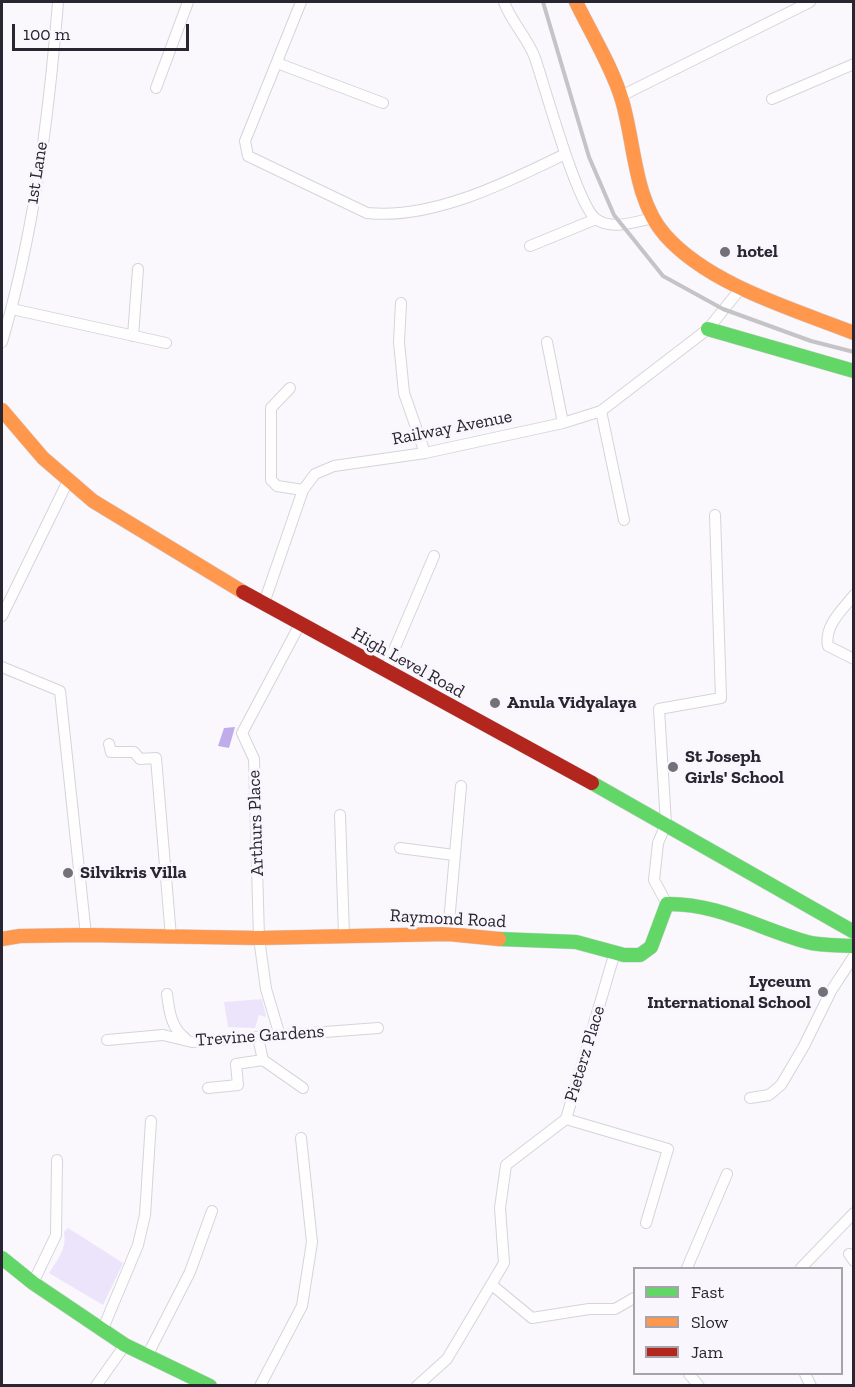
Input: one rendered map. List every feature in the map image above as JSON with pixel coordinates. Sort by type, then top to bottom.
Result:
[{"type":"main road","points":[[576,2],[621,96],[637,174],[654,218],[665,235],[696,261],[741,288],[854,333]]},
{"type":"main road","points":[[708,329],[854,371]]},
{"type":"main road","name":"High Level Road","points":[[2,410],[42,458],[93,501],[300,624],[666,824],[854,932]]},
{"type":"main road","points":[[667,904],[697,906],[810,943],[854,946]]},
{"type":"main road","name":"Raymond Road","points":[[2,939],[20,936],[86,935],[259,938],[344,934],[448,934],[488,939],[576,942],[615,952],[640,955],[651,947],[667,904]]},
{"type":"main road","points":[[2,1258],[33,1283],[102,1331],[125,1345],[210,1386]]},
{"type":"street","name":"1st Lane","points":[[2,342],[12,309],[27,240],[49,96],[58,2]]},
{"type":"street","points":[[156,88],[188,2]]},
{"type":"street","points":[[300,2],[278,63],[245,141],[248,156],[367,213],[387,215],[411,212],[490,190],[565,154]]},
{"type":"street","points":[[504,2],[533,54],[565,154],[587,207],[596,219],[606,224],[622,225],[654,218]]},
{"type":"street","points":[[621,96],[810,2]]},
{"type":"street","points":[[278,63],[383,103]]},
{"type":"street","points":[[772,99],[854,64]]},
{"type":"street","points":[[530,246],[596,219]]},
{"type":"street","points":[[133,336],[138,269]]},
{"type":"street","name":"Railway Avenue","points":[[264,603],[303,490],[315,474],[334,466],[425,453],[563,423],[601,411],[708,329],[741,288]]},
{"type":"street","points":[[401,303],[399,342],[404,393],[425,453]]},
{"type":"street","points":[[12,309],[166,343]]},
{"type":"street","points":[[547,342],[563,423]]},
{"type":"street","points":[[290,388],[272,408],[271,480],[276,486],[303,490]]},
{"type":"street","points":[[601,411],[624,520]]},
{"type":"street","points":[[2,616],[68,481]]},
{"type":"street","points":[[667,904],[654,880],[658,843],[666,824],[658,709],[721,698],[715,515]]},
{"type":"street","points":[[385,671],[434,556]]},
{"type":"street","points":[[854,595],[831,624],[826,637],[828,646],[854,659]]},
{"type":"street","name":"Arthurs Place","points":[[280,1036],[266,989],[259,938],[254,759],[242,734],[300,624]]},
{"type":"street","points":[[2,667],[60,691],[86,935]]},
{"type":"street","points":[[110,744],[111,753],[134,753],[140,759],[156,758],[171,937]]},
{"type":"street","points":[[448,934],[461,786]]},
{"type":"street","points":[[340,815],[344,934]]},
{"type":"street","points":[[400,849],[454,855]]},
{"type":"street","name":"Pieterz Place","points":[[417,1386],[447,1359],[504,1263],[500,1208],[506,1165],[566,1119],[615,952]]},
{"type":"street","points":[[750,1098],[769,1095],[781,1085],[831,991],[854,956]]},
{"type":"street","points":[[167,994],[169,1012],[177,1032],[190,1042]]},
{"type":"street","name":"Trevine Gardens","points":[[107,1040],[163,1035],[190,1042],[378,1028]]},
{"type":"street","points":[[258,1038],[263,1060],[303,1088]]},
{"type":"street","points":[[208,1088],[238,1085],[236,1064],[263,1060]]},
{"type":"street","points":[[566,1119],[668,1149],[646,1222]]},
{"type":"street","points":[[102,1331],[138,1245],[145,1215],[151,1121]]},
{"type":"street","points":[[260,1386],[302,1306],[312,1242],[301,1138]]},
{"type":"street","points":[[33,1283],[56,1235],[57,1160]]},
{"type":"street","points":[[688,1267],[726,1174]]},
{"type":"street","points":[[147,1356],[190,1272],[212,1211]]},
{"type":"street","points":[[803,1267],[854,1213]]},
{"type":"street","points":[[492,1285],[532,1318],[589,1309],[615,1309],[633,1300]]},
{"type":"street","points":[[96,1386],[125,1345]]},
{"type":"shaded area","points":[[235,727],[229,748],[218,746],[224,728]]},
{"type":"shaded area","points":[[262,999],[266,1017],[259,1015],[255,1028],[228,1027],[224,1002]]},
{"type":"shaded area","points":[[68,1228],[123,1263],[103,1305],[49,1273],[61,1254],[65,1238],[64,1232]]},
{"type":"railway","points":[[543,2],[589,157],[614,215],[663,276],[723,309],[811,341],[854,352]]},
{"type":"traffic: fast","points":[[708,329],[854,371]]},
{"type":"traffic: fast","points":[[592,783],[854,932]]},
{"type":"traffic: fast","points":[[499,939],[576,942],[624,955],[640,955],[651,947],[667,904],[721,912],[813,943],[854,946]]},
{"type":"traffic: fast","points":[[2,1258],[33,1283],[125,1345],[210,1386]]},
{"type":"traffic: slow","points":[[576,2],[617,85],[626,114],[641,187],[654,220],[665,235],[683,253],[728,282],[779,305],[854,333]]},
{"type":"traffic: slow","points":[[2,410],[43,458],[93,501],[243,592]]},
{"type":"traffic: slow","points":[[2,939],[20,936],[86,935],[259,938],[448,934],[499,939]]},
{"type":"traffic: jam","points":[[243,592],[592,783]]},
{"type":"place","name":"hotel","points":[[725,252]]},
{"type":"place","name":"Anula Vidyalaya","points":[[495,703]]},
{"type":"place","name":"St Joseph Girls' School","points":[[673,767]]},
{"type":"place","name":"Silvikris Villa","points":[[68,873]]},
{"type":"place","name":"Lyceum International School","points":[[823,992]]}]
